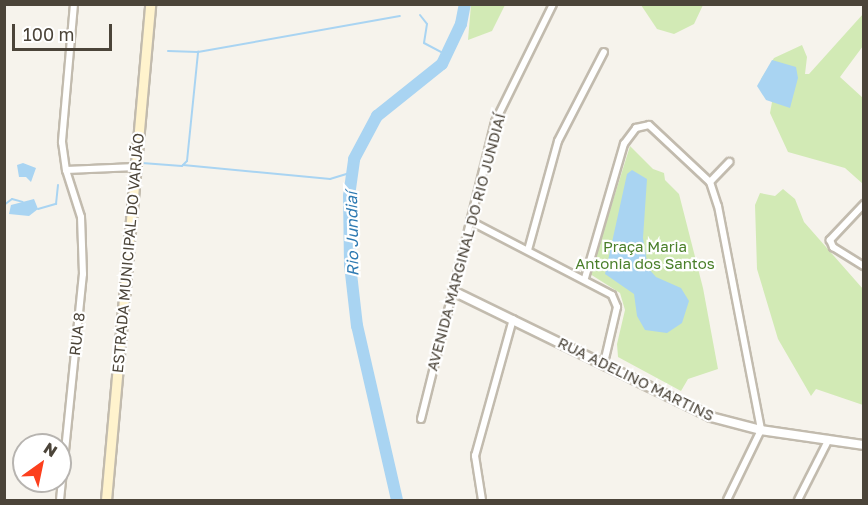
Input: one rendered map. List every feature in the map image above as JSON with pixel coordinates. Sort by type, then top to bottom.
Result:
[{"type":"main road","name":"ESTRADA MUNICIPAL DO VARJÃO","points":[[106,501],[150,4]]},
{"type":"street","name":"RUA 8","points":[[60,501],[83,274],[81,218],[66,170],[62,142],[74,4]]},
{"type":"street","name":"AVENIDA MARGINAL DO RIO JUNDIAÍ","points":[[421,419],[495,122],[554,4]]},
{"type":"street","points":[[528,250],[558,141],[604,52]]},
{"type":"street","points":[[585,278],[619,157],[631,133],[644,124],[660,132],[710,182],[761,430],[727,501]]},
{"type":"street","points":[[710,182],[729,162]]},
{"type":"street","points":[[66,170],[136,167]]},
{"type":"street","points":[[864,204],[830,240],[833,247],[864,266]]},
{"type":"street","points":[[470,221],[585,278],[615,299],[617,308],[604,363]]},
{"type":"street","name":"RUA ADELINO MARTINS","points":[[453,291],[711,417],[761,430],[864,445]]},
{"type":"street","points":[[482,501],[475,456],[513,319]]},
{"type":"street","points":[[798,501],[829,440]]},
{"type":"green space","points":[[471,5],[505,5],[492,31],[468,40]]},
{"type":"green space","points":[[641,5],[703,5],[694,24],[674,34],[657,29]]},
{"type":"green space","points":[[863,14],[863,46],[840,77],[863,98],[863,184],[845,168],[788,152],[770,113],[772,102],[761,89],[761,79],[774,58],[802,45],[807,57],[805,74],[809,74]]},
{"type":"green space","name":"Praça Maria Antonia dos Santos","points":[[630,146],[653,169],[664,173],[665,180],[679,194],[703,288],[718,369],[688,379],[681,391],[618,357],[617,344],[625,310],[620,293],[590,274]]},
{"type":"green space","points":[[783,189],[795,199],[804,222],[863,289],[863,405],[816,389],[811,396],[778,339],[757,269],[755,205],[760,193],[775,196]]},
{"type":"water","points":[[772,60],[796,67],[798,78],[790,108],[766,100],[757,86]]},
{"type":"water","points":[[23,163],[36,168],[31,182],[26,177],[19,177],[17,165]]},
{"type":"water","points":[[632,170],[647,179],[643,238],[648,268],[656,277],[681,288],[689,301],[682,323],[667,333],[645,330],[637,316],[634,294],[605,274],[627,174]]},
{"type":"water","points":[[34,199],[38,209],[29,216],[9,214],[11,205]]},
{"type":"waterway","name":"Rio Jundiaí","points":[[397,500],[357,326],[350,265],[349,196],[354,159],[377,116],[442,64],[461,24],[465,4]]},
{"type":"waterway","points":[[420,15],[427,24],[424,43],[447,55]]},
{"type":"waterway","points":[[168,51],[198,52],[400,16]]},
{"type":"waterway","points":[[142,163],[182,166],[187,161],[198,52]]},
{"type":"waterway","points":[[183,165],[330,179],[353,172]]},
{"type":"waterway","points":[[38,209],[56,204],[58,185]]},
{"type":"waterway","points":[[4,205],[12,199],[23,202]]}]
